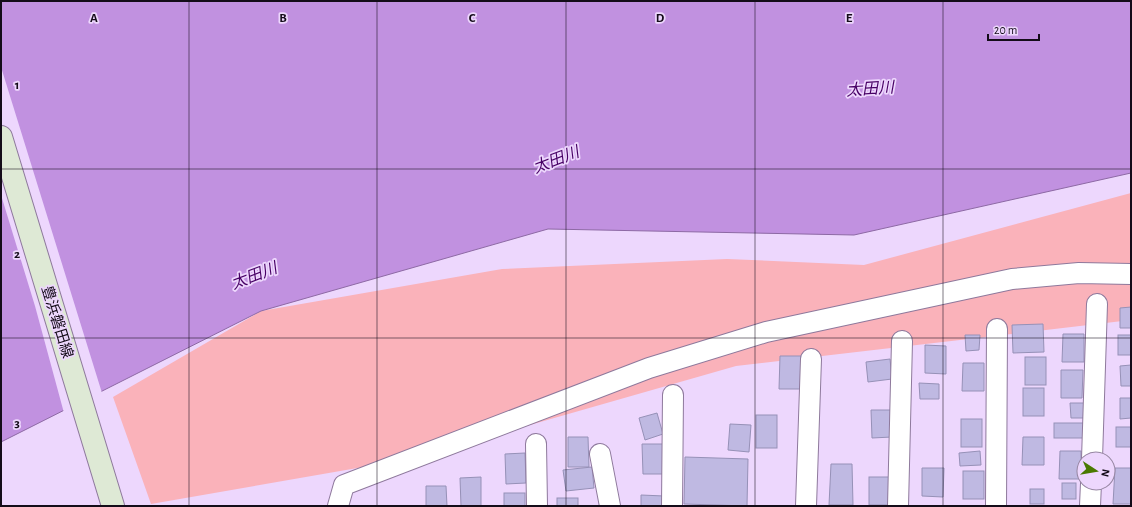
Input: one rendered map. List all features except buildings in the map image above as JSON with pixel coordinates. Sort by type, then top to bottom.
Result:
[{"type":"main road","name":"豊浜磐田線","points":[[1,137],[111,502]]},
{"type":"street","points":[[338,506],[344,485],[649,368],[766,332],[928,299],[1012,279],[1079,273],[1131,274]]},
{"type":"street","points":[[1092,451],[1097,304]]},
{"type":"street","points":[[996,506],[997,329]]},
{"type":"street","points":[[898,506],[902,341]]},
{"type":"street","points":[[806,506],[811,359]]},
{"type":"street","points":[[672,506],[673,395]]},
{"type":"street","points":[[536,444],[537,506]]},
{"type":"street","points":[[600,454],[610,506]]},
{"type":"street","points":[[1090,506],[1091,491]]},
{"type":"shaded area","points":[[1131,193],[1131,320],[736,366],[415,458],[151,504],[113,397],[261,311],[502,269],[727,259],[864,265]]},
{"type":"water","name":"太田川","points":[[1,1],[1131,1],[1131,173],[854,235],[548,229],[261,311],[1,442]]},
{"type":"pier","points":[[1,67],[102,393],[64,413],[35,306],[1,195]]}]
